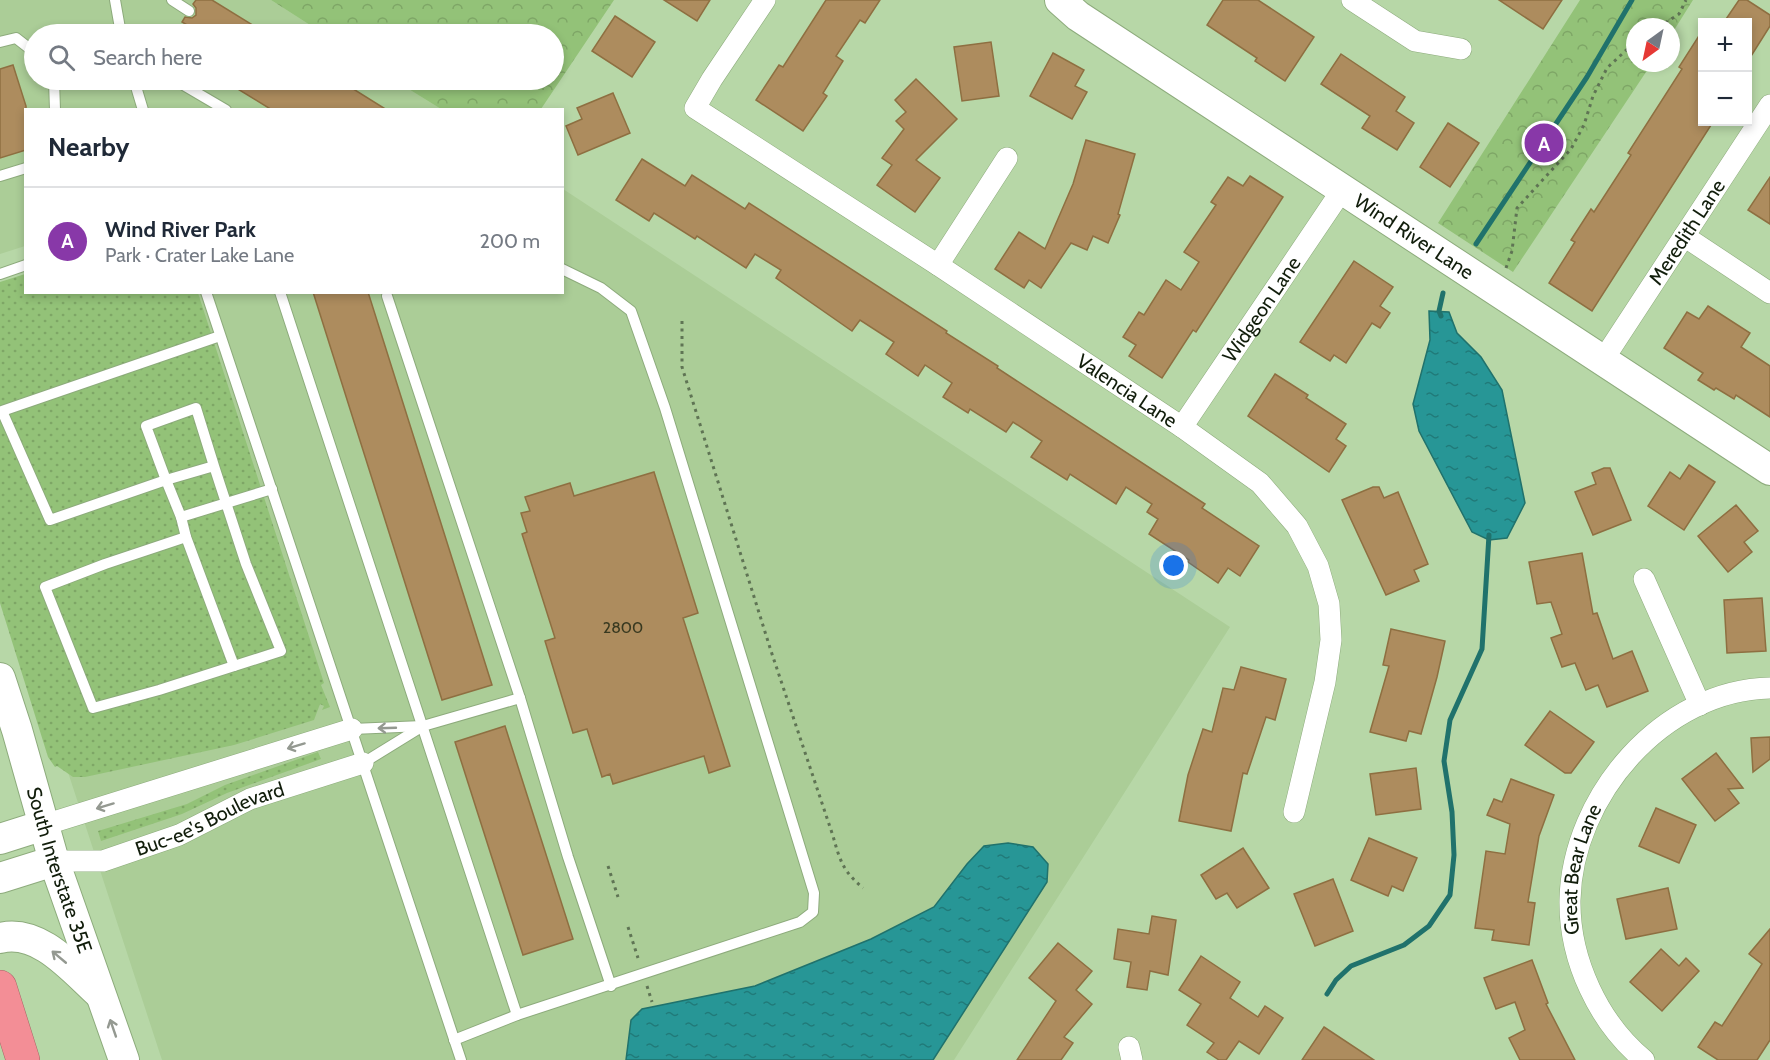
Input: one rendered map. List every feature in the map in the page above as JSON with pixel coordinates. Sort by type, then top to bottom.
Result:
[{"type":"highway","points":[[0,987],[20,1050]]},
{"type":"street","name":"Valencia Lane","points":[[765,0],[712,78],[695,108],[1182,428],[1260,483],[1297,526],[1317,566],[1329,604],[1331,640],[1325,682],[1294,812]]},
{"type":"street","name":"Wind River Lane","points":[[1060,0],[1078,16],[1770,470]]},
{"type":"street","points":[[1352,0],[1415,41],[1461,49]]},
{"type":"street","name":"Meredith Lane","points":[[1603,360],[1770,105]]},
{"type":"street","points":[[938,266],[1008,158]]},
{"type":"street","name":"Widgeon Lane","points":[[1182,428],[1342,190]]},
{"type":"street","points":[[1684,236],[1770,293]]},
{"type":"street","points":[[1644,579],[1700,705]]},
{"type":"street","name":"South Interstate 35E","points":[[0,678],[54,861],[124,1060]]},
{"type":"street","name":"Great Bear Lane","points":[[1644,1060],[1627,1046],[1598,1008],[1583,972],[1572,930],[1570,900],[1574,866],[1584,830],[1597,800],[1617,770],[1645,741],[1672,719],[1700,705],[1739,692],[1770,688]]},
{"type":"street","name":"Buc-ee's Boulevard","points":[[44,825],[352,729]]},
{"type":"street","points":[[0,763],[17,730]]},
{"type":"street","name":"Buc-ee's Boulevard","points":[[54,861],[103,861],[179,835],[250,799],[363,763]]},
{"type":"street","points":[[0,839],[44,825]]},
{"type":"street","points":[[0,878],[54,861]]},
{"type":"street","points":[[0,938],[11,935],[31,940],[55,953],[102,996]]},
{"type":"lane","points":[[116,0],[120,24]]},
{"type":"lane","points":[[172,0],[189,11]]},
{"type":"lane","points":[[0,42],[16,38],[24,44]]},
{"type":"lane","points":[[54,90],[55,108]]},
{"type":"lane","points":[[137,90],[143,108]]},
{"type":"lane","points":[[192,90],[223,108]]},
{"type":"lane","points":[[0,176],[24,169]]},
{"type":"lane","points":[[0,274],[24,266]]},
{"type":"lane","points":[[454,1040],[518,1016],[800,922],[813,912],[814,893],[665,408],[631,311],[601,288],[564,270]]},
{"type":"lane","points":[[207,294],[461,1060]]},
{"type":"lane","points":[[281,294],[518,1016]]},
{"type":"lane","points":[[390,294],[611,986]]},
{"type":"lane","points":[[214,466],[166,480],[51,520],[2,411],[220,336]]},
{"type":"lane","points":[[186,537],[105,564],[45,588],[93,708],[234,666],[281,651],[246,564],[196,408],[146,426],[182,517],[186,537],[234,666]]},
{"type":"lane","points":[[182,517],[272,489]]},
{"type":"lane","points":[[352,729],[423,726],[520,698]]},
{"type":"lane","points":[[363,763],[423,726]]},
{"type":"path","points":[[1673,18],[1679,14],[1686,0]]},
{"type":"path","points":[[1505,269],[1512,251],[1516,208],[1571,149],[1584,125],[1593,96],[1607,68],[1626,50]]},
{"type":"path","points":[[682,321],[682,367],[771,651],[840,863],[850,877],[863,888]]},
{"type":"path","points":[[608,866],[618,897]]},
{"type":"path","points":[[628,927],[638,958]]},
{"type":"path","points":[[646,985],[652,1002]]},
{"type":"shaded area","points":[[0,0],[271,0],[308,24],[24,24],[24,90],[410,90],[439,108],[24,108],[24,246],[0,254]]},
{"type":"shaded area","points":[[564,190],[1230,627],[954,1060],[162,1060],[0,564],[0,289],[24,292],[24,294],[564,294]]},
{"type":"green space","points":[[271,0],[614,0],[564,75],[564,24],[308,24]]},
{"type":"green space","points":[[1580,0],[1693,0],[1680,21],[1680,18],[1626,18],[1626,72],[1646,72],[1513,272],[1438,223]]},
{"type":"green space","points":[[410,90],[554,90],[542,108],[439,108]]},
{"type":"green space","points":[[24,274],[24,294],[198,294],[324,683],[321,685],[330,707],[322,710],[324,706],[320,704],[314,720],[234,745],[85,777],[73,777],[57,766],[55,767],[48,757],[0,603],[0,282]]},
{"type":"green space","points":[[318,752],[321,759],[227,793],[182,814],[101,841],[98,831],[187,804],[225,785]]},
{"type":"water","points":[[1429,311],[1449,312],[1457,333],[1481,357],[1502,390],[1525,503],[1507,538],[1489,540],[1472,532],[1419,431],[1413,404],[1430,340]]},
{"type":"water","points":[[1008,843],[1033,847],[1048,864],[1047,882],[933,1060],[626,1060],[631,1020],[642,1009],[755,986],[871,939],[934,907],[984,846]]},
{"type":"building","points":[[196,0],[212,0],[251,24],[185,24],[182,22],[185,17],[192,18],[196,15],[196,8],[193,4]]},
{"type":"building","points":[[664,0],[710,0],[697,21]]},
{"type":"building","points":[[826,0],[880,0],[865,23],[860,20],[836,56],[843,61],[823,93],[827,96],[803,131],[756,100],[779,65],[783,67]]},
{"type":"building","points":[[1223,0],[1258,0],[1314,37],[1285,81],[1255,61],[1257,58],[1207,25]]},
{"type":"building","points":[[1499,0],[1562,0],[1543,29]]},
{"type":"building","points":[[1739,0],[1747,0],[1770,15],[1770,26],[1752,55],[1752,18],[1727,18]]},
{"type":"building","points":[[615,16],[655,42],[632,77],[592,51]]},
{"type":"building","points":[[1698,37],[1698,126],[1710,126],[1592,311],[1549,283],[1575,242],[1571,240],[1591,209],[1594,212],[1631,155],[1628,153],[1682,69],[1680,65]]},
{"type":"building","points":[[991,42],[999,96],[962,101],[954,47]]},
{"type":"building","points":[[1053,53],[1084,70],[1075,86],[1087,92],[1072,119],[1030,96]]},
{"type":"building","points":[[1341,54],[1405,97],[1396,111],[1414,123],[1397,150],[1362,128],[1370,116],[1321,84]]},
{"type":"building","points":[[13,65],[26,108],[24,108],[24,151],[0,158],[0,69]]},
{"type":"building","points":[[916,79],[957,119],[916,160],[940,178],[915,212],[877,185],[892,165],[882,158],[904,129],[896,121],[906,112],[895,100]]},
{"type":"building","points":[[239,90],[355,90],[384,108],[269,108]]},
{"type":"building","points":[[613,93],[630,133],[578,155],[566,126],[582,119],[577,108]]},
{"type":"building","points":[[1448,123],[1479,143],[1450,187],[1420,167]]},
{"type":"building","points":[[1086,140],[1135,154],[1118,214],[1120,215],[1108,243],[1093,236],[1087,250],[1071,243],[1041,288],[1029,280],[1024,288],[995,269],[1019,232],[1045,249],[1073,184]]},
{"type":"building","points":[[642,159],[685,186],[692,175],[745,209],[749,203],[947,331],[946,333],[998,366],[997,368],[1205,504],[1202,508],[1259,546],[1240,576],[1228,568],[1218,583],[1188,562],[1189,560],[1149,534],[1158,519],[1147,512],[1152,504],[1126,487],[1116,504],[1070,474],[1067,480],[1031,457],[1042,441],[1013,422],[1006,432],[970,409],[968,413],[943,397],[952,383],[925,365],[918,376],[886,354],[894,342],[860,320],[852,331],[776,278],[781,270],[755,254],[746,268],[697,236],[695,239],[654,213],[649,221],[616,200]]},
{"type":"building","points":[[1250,176],[1283,197],[1196,332],[1193,330],[1162,378],[1129,356],[1136,345],[1123,337],[1139,312],[1144,315],[1166,280],[1181,290],[1199,262],[1184,252],[1216,205],[1211,202],[1228,177],[1243,186]]},
{"type":"building","points":[[1770,177],[1770,224],[1748,210]]},
{"type":"building","points":[[1354,261],[1393,287],[1380,306],[1390,313],[1380,328],[1372,323],[1346,363],[1334,355],[1330,361],[1300,342]]},
{"type":"building","points":[[314,294],[369,294],[492,685],[442,700]]},
{"type":"building","points":[[1708,306],[1750,333],[1741,347],[1770,366],[1770,417],[1736,395],[1734,399],[1698,380],[1703,373],[1664,348],[1687,312],[1699,319]]},
{"type":"building","points":[[1275,374],[1308,395],[1306,398],[1346,424],[1336,439],[1346,446],[1329,472],[1248,416]]},
{"type":"building","points":[[1689,465],[1715,482],[1684,530],[1648,506],[1670,472],[1680,479]]},
{"type":"building","points":[[1610,468],[1631,520],[1593,535],[1575,492],[1596,484],[1592,473]]},
{"type":"building","points":[[654,472],[698,613],[683,618],[730,766],[709,773],[704,756],[613,784],[610,774],[602,777],[587,729],[573,733],[545,641],[555,638],[522,534],[527,532],[521,513],[530,511],[525,497],[570,483],[574,496]]},
{"type":"building","points":[[1373,487],[1379,487],[1384,498],[1398,492],[1428,564],[1414,570],[1419,581],[1386,595],[1342,500]]},
{"type":"building","points":[[1736,505],[1758,531],[1744,542],[1752,552],[1728,572],[1698,536]]},
{"type":"building","points":[[1582,553],[1593,614],[1597,613],[1613,659],[1632,651],[1648,691],[1607,707],[1598,685],[1586,690],[1575,663],[1562,667],[1551,638],[1562,634],[1551,602],[1537,604],[1529,562]]},
{"type":"building","points":[[1762,598],[1766,651],[1727,653],[1724,600]]},
{"type":"building","points":[[1391,629],[1445,641],[1421,734],[1409,731],[1406,741],[1370,732],[1389,666],[1383,665]]},
{"type":"building","points":[[1241,667],[1286,679],[1275,720],[1266,717],[1247,774],[1243,773],[1231,831],[1179,821],[1188,775],[1203,729],[1212,732],[1223,688],[1234,690]]},
{"type":"building","points":[[1550,711],[1594,742],[1571,773],[1565,773],[1525,745]]},
{"type":"building","points":[[505,726],[573,939],[523,955],[455,742]]},
{"type":"building","points":[[1770,737],[1770,759],[1753,772],[1751,738]]},
{"type":"building","points":[[1716,753],[1743,788],[1728,789],[1739,803],[1715,821],[1682,779]]},
{"type":"building","points":[[1416,768],[1421,809],[1376,815],[1370,774]]},
{"type":"building","points":[[1511,779],[1554,795],[1539,836],[1528,902],[1535,903],[1529,945],[1492,940],[1494,930],[1475,928],[1486,851],[1505,854],[1510,824],[1487,815],[1494,799],[1502,802]]},
{"type":"building","points":[[1656,808],[1696,825],[1679,863],[1639,846]]},
{"type":"building","points":[[1369,838],[1417,858],[1403,891],[1392,886],[1388,896],[1351,880]]},
{"type":"building","points":[[1243,848],[1269,888],[1237,908],[1227,893],[1216,899],[1201,875]]},
{"type":"building","points":[[1333,879],[1353,931],[1315,946],[1294,894]]},
{"type":"building","points":[[1668,888],[1677,929],[1626,939],[1617,899]]},
{"type":"building","points":[[1152,916],[1176,920],[1168,975],[1150,971],[1147,990],[1127,987],[1131,962],[1114,959],[1118,929],[1149,934]]},
{"type":"building","points":[[1770,929],[1770,1040],[1757,1060],[1718,1060],[1698,1047],[1715,1022],[1722,1026],[1762,964],[1749,954]]},
{"type":"building","points":[[1058,943],[1092,971],[1076,990],[1092,1004],[1064,1037],[1073,1043],[1061,1060],[1017,1060],[1056,1001],[1029,978]]},
{"type":"building","points":[[1661,949],[1679,966],[1686,958],[1699,971],[1662,1011],[1630,982]]},
{"type":"building","points":[[1201,956],[1240,982],[1230,998],[1258,1017],[1265,1006],[1283,1018],[1259,1054],[1239,1041],[1226,1060],[1219,1060],[1207,1052],[1214,1043],[1187,1025],[1201,1004],[1179,990]]},
{"type":"building","points":[[1532,960],[1548,1003],[1546,1004],[1575,1060],[1520,1060],[1509,1038],[1525,1030],[1515,1002],[1496,1009],[1484,978]]},
{"type":"building","points":[[1324,1027],[1374,1060],[1302,1060]]},
{"type":"waterway","points":[[1476,244],[1587,77],[1632,0]]},
{"type":"waterway","points":[[1441,316],[1439,311],[1443,293]]},
{"type":"waterway","points":[[1327,994],[1336,980],[1351,966],[1404,945],[1429,926],[1450,895],[1454,855],[1452,812],[1444,761],[1450,720],[1482,649],[1489,535]]},
{"type":"place","name":"Wind River Park","points":[[1544,143]]}]
